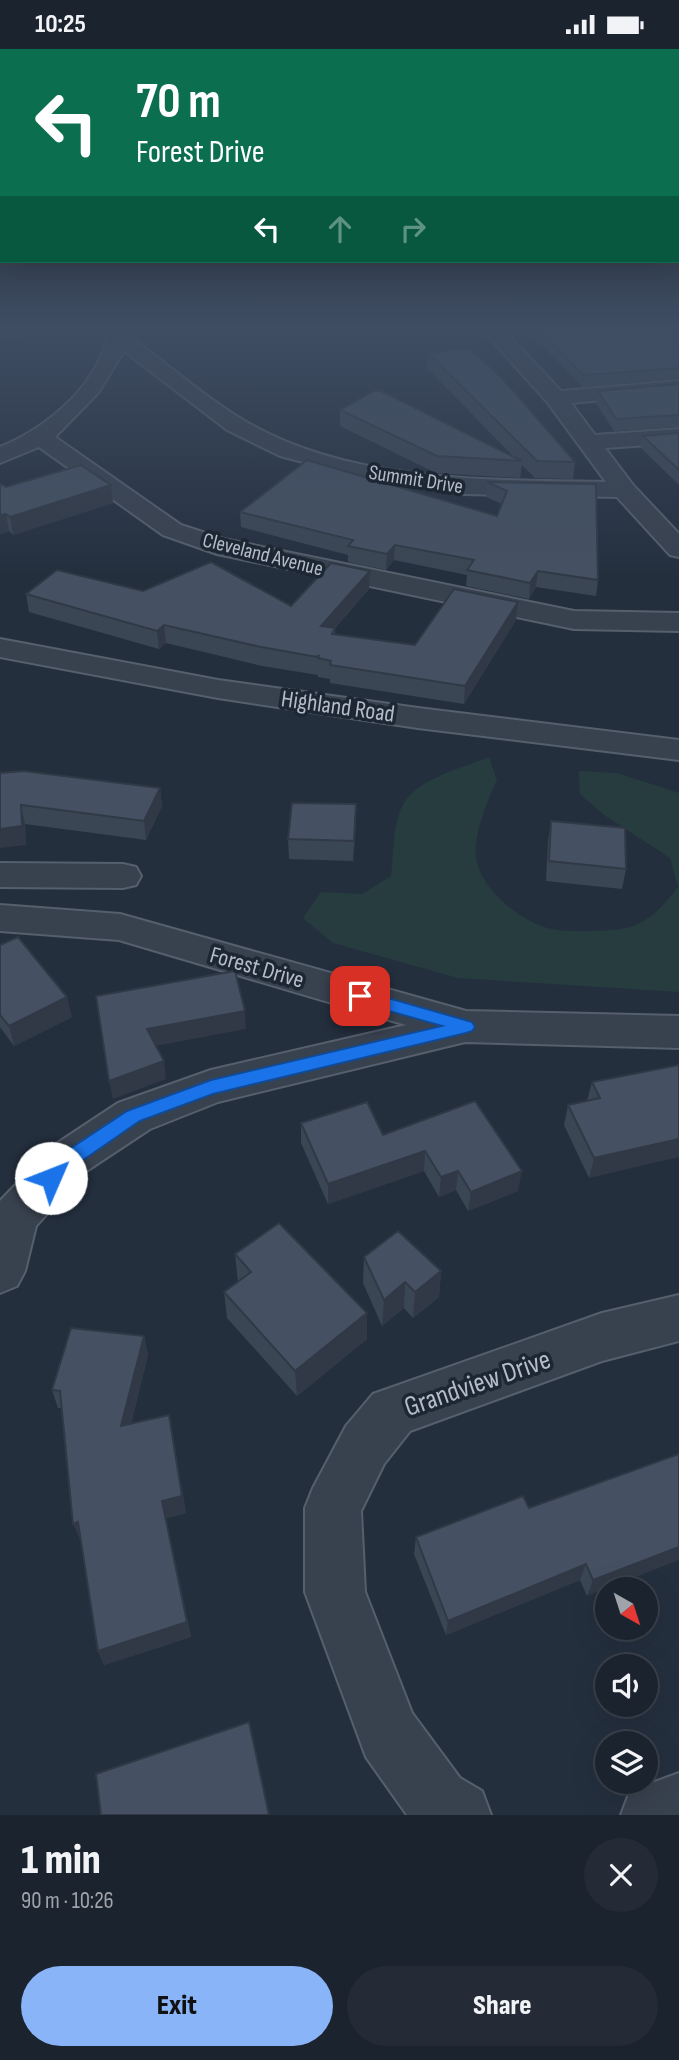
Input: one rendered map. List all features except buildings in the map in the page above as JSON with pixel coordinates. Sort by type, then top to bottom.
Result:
[{"type":"street","points":[[0,456],[40,437],[67,410]]},
{"type":"street","name":"Summit Drive","points":[[216,410],[234,425],[288,451],[363,471],[465,487],[624,490]]},
{"type":"street","points":[[565,410],[624,490],[679,549]]},
{"type":"street","points":[[588,442],[679,436]]},
{"type":"street","name":"Cleveland Avenue","points":[[40,437],[172,530],[217,546],[561,618],[679,622]]},
{"type":"street","name":"Highland Road","points":[[0,648],[218,689],[418,718],[679,750]]},
{"type":"street","points":[[0,875],[123,876]]},
{"type":"street","name":"Forest Drive","points":[[0,918],[120,927],[466,1027],[679,1032]]},
{"type":"street","points":[[0,1271],[15,1217],[69,1159],[134,1116],[211,1087],[466,1027]]},
{"type":"street","name":"Grandview Drive","points":[[458,1815],[437,1801],[389,1734],[335,1592],[333,1507],[365,1445],[392,1412],[602,1337],[679,1318]]},
{"type":"street","points":[[654,1815],[679,1806]]},
{"type":"green space","points":[[489,757],[497,780],[479,828],[476,857],[479,868],[484,880],[511,909],[552,929],[587,931],[630,927],[651,916],[678,887],[670,858],[604,815],[580,794],[579,771],[617,773],[679,793],[679,992],[458,978],[333,943],[303,918],[321,892],[362,894],[391,876],[396,827],[406,800],[433,779]]},
{"type":"route","points":[[51,1178],[69,1159],[134,1116],[211,1087],[466,1027],[360,996]]}]
